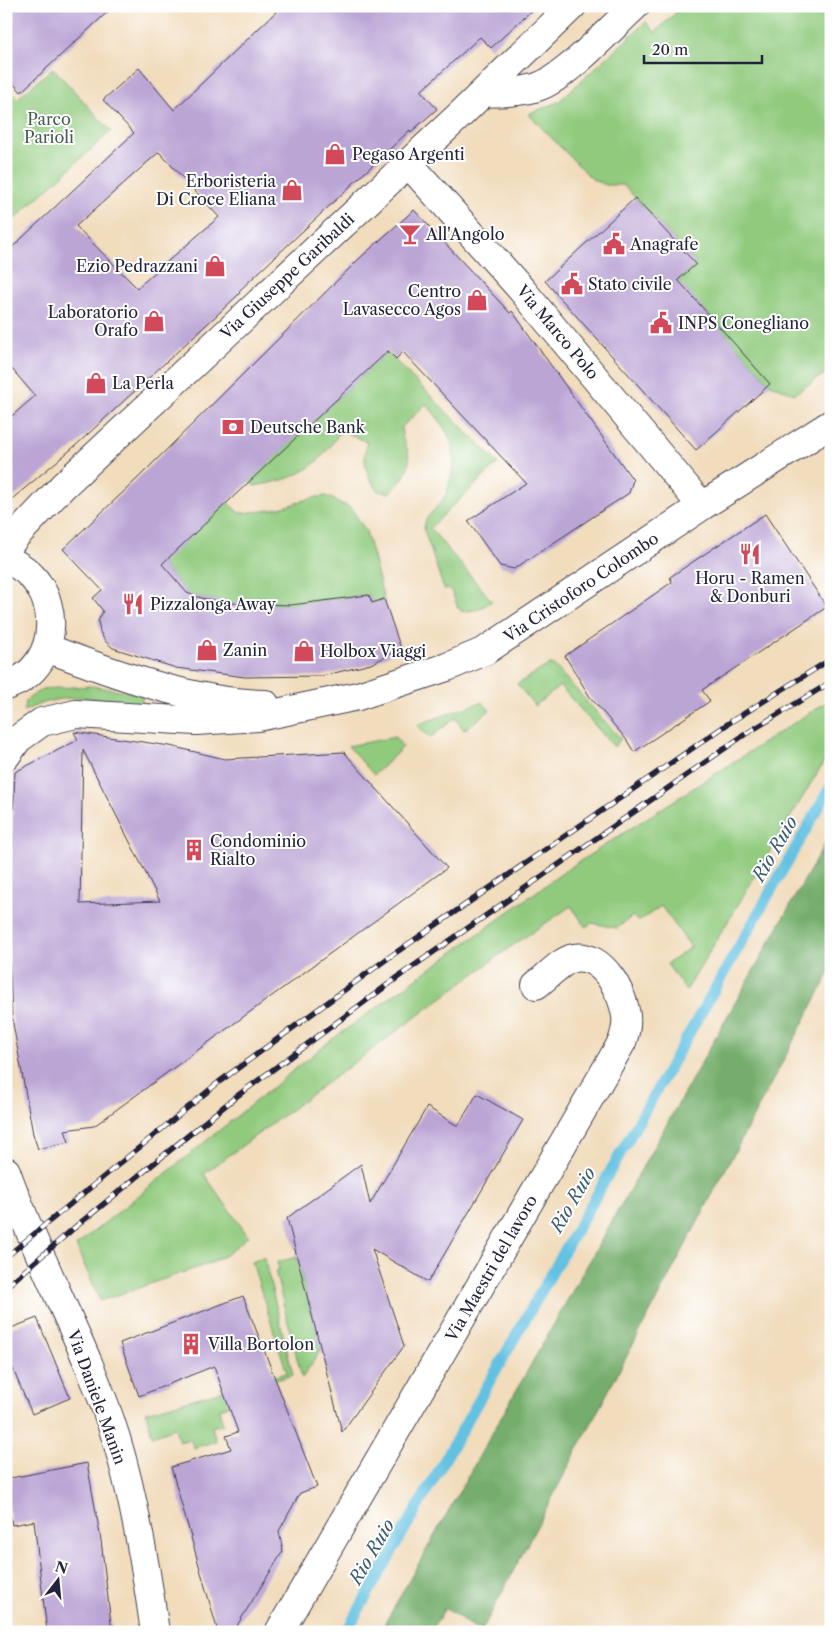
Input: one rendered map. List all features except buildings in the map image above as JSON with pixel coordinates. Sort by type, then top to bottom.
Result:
[{"type":"street","name":"Via Giuseppe Garibaldi","points":[[6,550],[14,538],[63,486],[483,93],[572,6]]},
{"type":"street","points":[[483,93],[518,91],[540,86],[557,77],[635,6]]},
{"type":"street","name":"Via Marco Polo","points":[[408,163],[521,289],[702,506]]},
{"type":"street","name":"Via Cristoforo Colombo","points":[[6,756],[18,739],[42,722],[76,714],[196,721],[258,717],[312,704],[358,696],[405,681],[485,651],[702,506],[831,424]]},
{"type":"street","points":[[6,560],[24,568],[41,587],[47,598],[52,623],[47,648],[38,662],[27,675],[8,691]]},
{"type":"street","name":"Via Cristoforo Colombo","points":[[47,648],[156,686],[220,699],[261,704],[312,704]]},
{"type":"street","name":"Via Maestri del lavoro","points":[[279,1632],[622,1042],[626,1029],[623,1002],[602,967],[594,960],[581,957],[571,958],[536,985]]},
{"type":"street","name":"Via Daniele Manin","points":[[6,1172],[90,1368],[116,1438],[146,1570],[154,1632]]},
{"type":"green space","points":[[676,6],[831,6],[831,370],[794,394],[770,384],[678,280],[696,263],[629,191],[623,185],[606,185],[592,179],[528,114],[558,102],[646,22],[655,32],[679,10]]},
{"type":"green space","name":"Parco Parioli","points":[[53,68],[111,131],[6,227],[6,86],[18,98]]},
{"type":"green space","points":[[387,352],[498,463],[430,528],[492,601],[479,609],[463,612],[458,608],[451,590],[444,589],[424,530],[427,518],[443,500],[447,492],[453,470],[450,440],[440,421],[426,404],[402,427],[402,436],[409,456],[408,469],[406,474],[389,493],[378,491],[368,474],[365,462],[367,442],[341,430],[324,454],[305,470],[283,480],[254,486],[249,481]]},
{"type":"green space","points":[[326,496],[351,508],[366,531],[384,599],[372,603],[369,595],[291,605],[230,603],[201,598],[187,593],[161,563],[227,502],[239,513],[256,512]]},
{"type":"green space","points":[[552,663],[621,739],[614,747],[560,686],[535,706],[517,684]]},
{"type":"green space","points":[[91,686],[142,694],[142,704],[96,698],[68,698],[39,704],[24,711],[25,701],[42,689]]},
{"type":"green space","points":[[831,699],[831,750],[686,991],[667,964],[691,947],[661,906],[638,922],[633,916],[617,928],[591,923],[586,927],[571,906],[509,948],[204,1174],[248,1236],[229,1253],[211,1263],[100,1301],[76,1246],[330,1041],[568,869]]},
{"type":"green space","points":[[482,702],[490,710],[464,730],[455,718],[430,738],[416,725]]},
{"type":"green space","points":[[395,737],[403,747],[374,775],[348,746]]},
{"type":"green space","points":[[831,833],[831,970],[481,1632],[445,1608],[431,1632],[380,1632]]},
{"type":"green space","points":[[264,1257],[293,1375],[276,1380],[268,1392],[219,1409],[223,1424],[212,1427],[216,1441],[194,1448],[190,1439],[179,1442],[175,1428],[152,1436],[146,1412],[287,1373],[252,1262]]},
{"type":"green space","points":[[297,1257],[321,1350],[302,1378],[275,1271],[279,1270],[277,1262]]},
{"type":"waterway","name":"Rio Ruio","points":[[346,1632],[831,786]]},
{"type":"railway","points":[[6,1257],[219,1082],[388,958],[732,721],[831,659]]},
{"type":"railway","points":[[6,1287],[74,1228],[237,1096],[405,972],[744,735],[831,682]]},
{"type":"place","name":"Pegaso Argenti","points":[[335,154]]},
{"type":"place","name":"Erboristeria Di Croce Eliana","points":[[292,190]]},
{"type":"place","name":"All'Angolo","points":[[410,234]]},
{"type":"place","name":"Anagrafe","points":[[614,244]]},
{"type":"place","name":"Ezio Pedrazzani","points":[[215,266]]},
{"type":"place","name":"Stato civile","points":[[572,284]]},
{"type":"place","name":"Centro Lavasecco Agos","points":[[477,300]]},
{"type":"place","name":"Laboratorio Orafo","points":[[154,321]]},
{"type":"place","name":"INPS Conegliano","points":[[661,323]]},
{"type":"place","name":"La Perla","points":[[96,383]]},
{"type":"place","name":"Deutsche Bank","points":[[233,427]]},
{"type":"place","name":"Horu - Ramen & Donburi","points":[[750,554]]},
{"type":"place","name":"Pizzalonga Away","points":[[133,604]]},
{"type":"place","name":"Zanin","points":[[207,650]]},
{"type":"place","name":"Holbox Viaggi","points":[[304,651]]},
{"type":"place","name":"Condominio Rialto","points":[[194,850]]},
{"type":"place","name":"Villa Bortolon","points":[[191,1344]]}]
